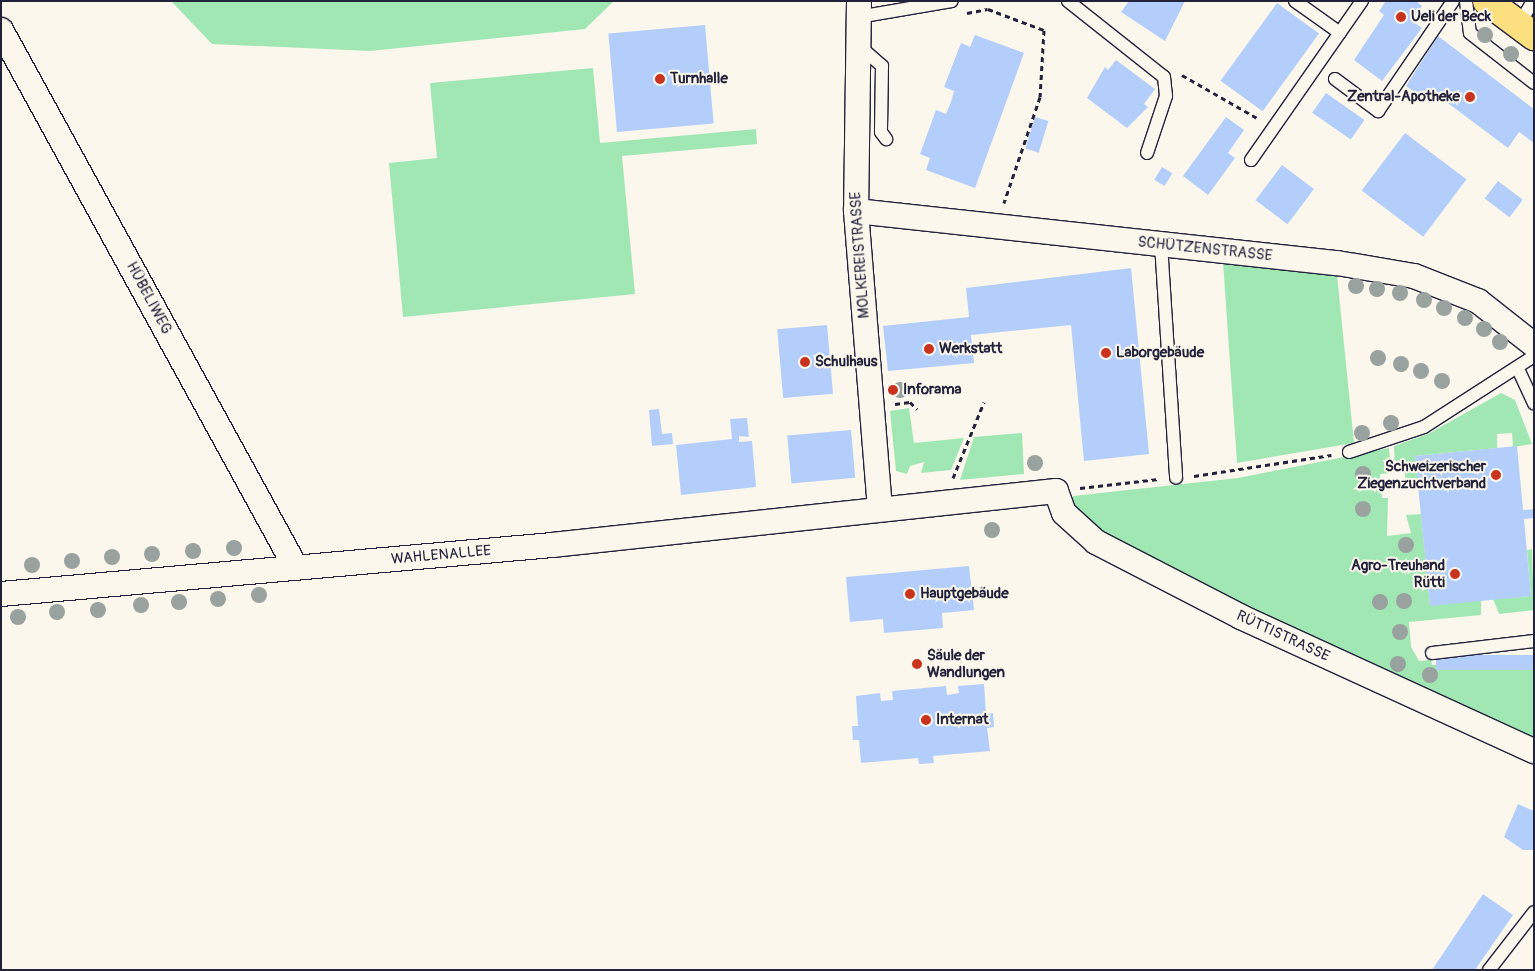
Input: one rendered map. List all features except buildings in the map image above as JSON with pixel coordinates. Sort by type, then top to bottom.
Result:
[{"type":"main road","points":[[1486,1],[1526,30]]},
{"type":"street","name":"MOLKEREISTRASSE","points":[[858,9],[856,211],[880,508]]},
{"type":"street","name":"HÜBELIWEG","points":[[1,30],[295,566]]},
{"type":"street","name":"SCHÜTZENSTRASSE","points":[[856,211],[1161,244],[1414,276],[1478,301],[1534,345]]},
{"type":"street","name":"WAHLENALLEE","points":[[1,594],[295,566],[552,545],[943,501],[1056,491]]},
{"type":"street","name":"RÜTTISTRASSE","points":[[1056,491],[1064,513],[1096,542],[1250,621],[1534,751]]},
{"type":"lane","points":[[858,9],[952,1]]},
{"type":"lane","points":[[1068,1],[1164,77],[1166,96],[1147,153]]},
{"type":"lane","points":[[1295,1],[1340,33]]},
{"type":"lane","points":[[1251,160],[1362,1]]},
{"type":"lane","points":[[1335,79],[1378,111],[1453,1]]},
{"type":"lane","points":[[1466,1],[1470,33],[1534,83]]},
{"type":"lane","points":[[1526,30],[1533,1]]},
{"type":"lane","points":[[857,44],[882,66],[881,132],[886,139]]},
{"type":"lane","points":[[1161,244],[1176,478]]},
{"type":"lane","points":[[1349,452],[1424,428],[1518,369],[1534,356]]},
{"type":"lane","points":[[1518,369],[1534,404]]},
{"type":"lane","points":[[1432,652],[1534,641]]},
{"type":"lane","points":[[1489,970],[1534,912]]},
{"type":"path","points":[[960,14],[988,8],[1044,30],[1040,97],[1008,186]]},
{"type":"path","points":[[943,501],[984,402]]},
{"type":"path","points":[[1056,491],[1176,478],[1349,452]]},
{"type":"green space","points":[[171,1],[614,1],[585,29],[370,51],[212,44]]},
{"type":"green space","points":[[593,68],[600,143],[756,129],[757,144],[622,156],[635,294],[403,317],[389,163],[437,158],[430,83]]},
{"type":"green space","points":[[1223,262],[1337,275],[1354,443],[1237,463]]},
{"type":"green space","points":[[1501,393],[1515,400],[1532,444],[1513,447],[1512,433],[1497,434],[1497,448],[1415,456],[1418,485],[1406,486],[1405,472],[1395,472],[1394,446],[1428,434]]},
{"type":"green space","points":[[909,408],[914,443],[964,438],[951,470],[921,473],[924,462],[910,466],[907,474],[896,471],[890,411]]},
{"type":"green space","points":[[1022,433],[1024,474],[960,480],[974,437]]},
{"type":"green space","points":[[1389,448],[1391,473],[1380,474],[1382,498],[1388,498],[1387,536],[1411,533],[1406,515],[1421,514],[1430,605],[1481,600],[1481,615],[1409,622],[1411,647],[1419,661],[1431,660],[1432,665],[1534,655],[1534,741],[1099,536],[1069,505],[1073,496],[1238,478]]},
{"type":"green space","points":[[1532,549],[1534,610],[1499,614],[1493,599],[1531,596],[1527,550]]},
{"type":"place","name":"Ueli der Beck","points":[[1401,17]]},
{"type":"place","name":"Turnhalle","points":[[660,79]]},
{"type":"place","name":"Zentral-Apotheke","points":[[1470,97]]},
{"type":"place","name":"Werkstatt","points":[[929,349]]},
{"type":"place","name":"Laborgebäude","points":[[1106,353]]},
{"type":"place","name":"Schulhaus","points":[[805,362]]},
{"type":"place","name":"Inforama","points":[[893,390]]},
{"type":"place","name":"Schweizerischer Ziegenzuchtverband","points":[[1496,475]]},
{"type":"place","name":"Agro-Treuhand Rütti","points":[[1455,574]]},
{"type":"place","name":"Hauptgebäude","points":[[910,594]]},
{"type":"place","name":"Säule der Wandlungen","points":[[917,664]]},
{"type":"place","name":"Internat","points":[[926,720]]}]
